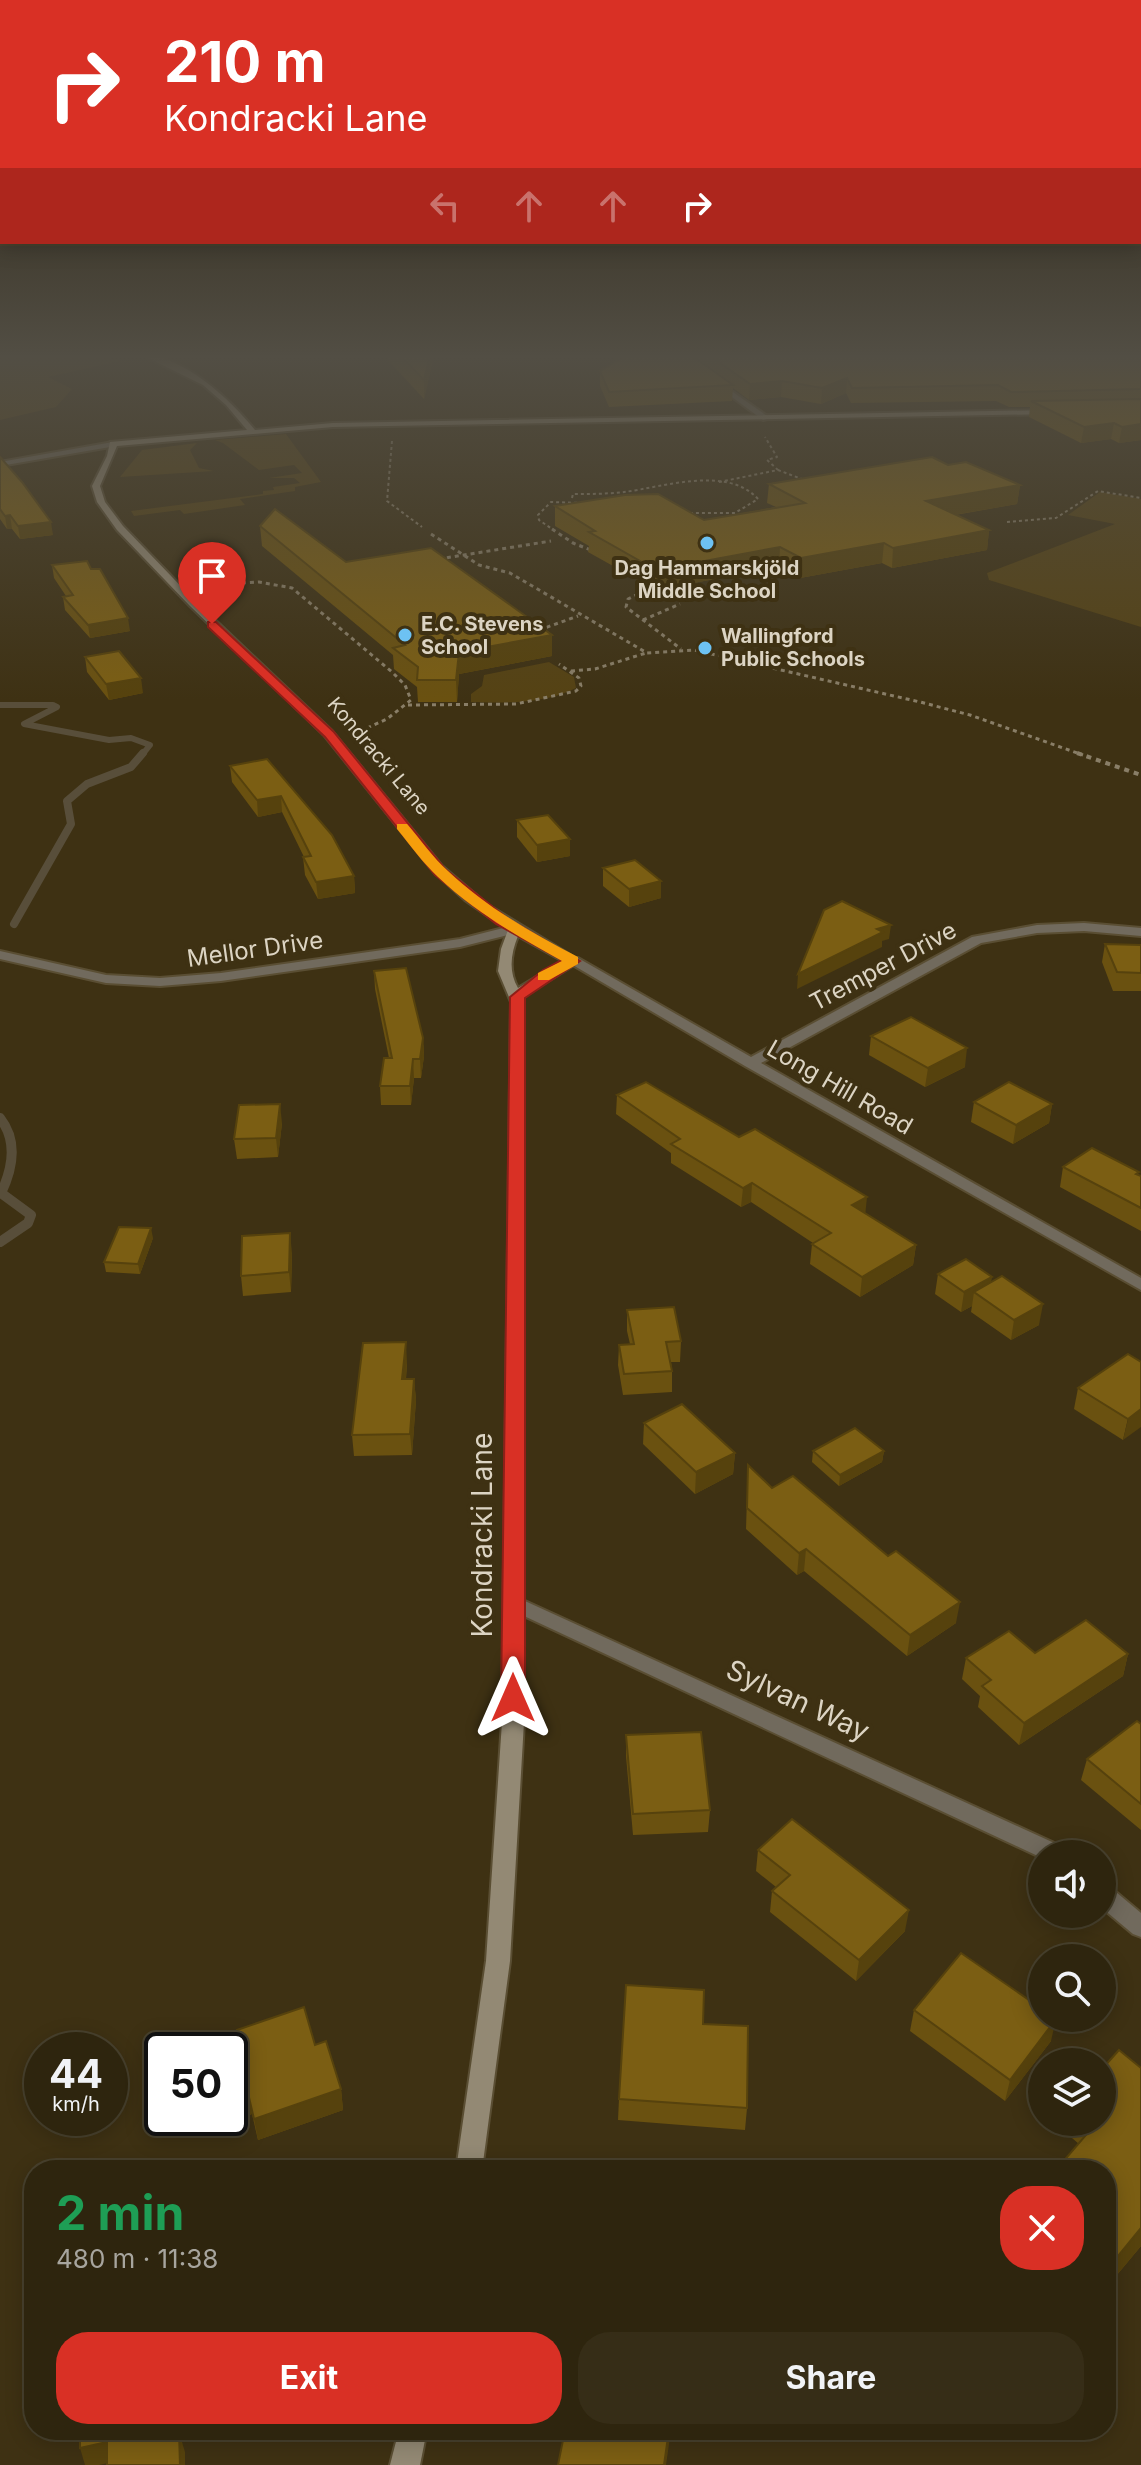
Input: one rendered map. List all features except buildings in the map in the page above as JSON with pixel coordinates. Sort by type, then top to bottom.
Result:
[{"type":"main road","name":"Kondracki Lane","points":[[103,470],[96,483],[100,500],[112,516],[187,599],[329,734],[440,872],[489,913],[515,929],[505,955],[508,983],[518,994],[513,1722],[504,1886],[485,2067],[471,2160]]},
{"type":"main road","name":"Long Hill Road","points":[[515,929],[573,961]]},
{"type":"main road","points":[[518,994],[573,961]]},
{"type":"main road","points":[[405,2465],[411,2440]]},
{"type":"street","name":"Tremper Drive","points":[[750,1063],[977,940],[1037,929],[1084,927],[1141,932]]},
{"type":"street","name":"Mellor Drive","points":[[0,955],[106,979],[160,982],[221,977],[460,943],[515,929]]},
{"type":"street","name":"Long Hill Road","points":[[573,961],[1141,1285]]},
{"type":"street","name":"Sylvan Way","points":[[514,1603],[1028,1841]]},
{"type":"street","points":[[1116,1906],[1141,1927]]},
{"type":"path","points":[[390,470],[387,501],[422,527]]},
{"type":"path","points":[[572,498],[573,494],[718,482],[778,470]]},
{"type":"path","points":[[778,470],[814,485]]},
{"type":"path","points":[[676,511],[714,515],[744,509],[758,499],[742,486],[718,482]]},
{"type":"path","points":[[1007,522],[1056,518],[1098,491],[1141,498]]},
{"type":"path","points":[[582,503],[551,502],[538,515],[539,520],[573,543],[593,551]]},
{"type":"path","points":[[431,534],[479,565],[510,573],[647,653]]},
{"type":"path","points":[[434,559],[551,541]]},
{"type":"path","points":[[442,559],[451,565]]},
{"type":"path","points":[[193,584],[252,581],[281,583],[292,588],[405,685],[411,694],[407,705]]},
{"type":"path","points":[[638,594],[625,603],[681,649],[970,715],[1141,775]]},
{"type":"path","points":[[643,620],[680,604]]},
{"type":"path","points":[[529,634],[580,615]]},
{"type":"path","points":[[571,671],[595,669],[647,653],[673,653],[681,649]]},
{"type":"path","points":[[354,733],[387,719],[407,705],[516,704],[565,695],[581,686],[579,678],[559,664]]},
{"type":"shaded area","points":[[126,470],[214,471],[120,477]]},
{"type":"shaded area","points":[[299,470],[312,470],[321,482],[295,487],[295,491],[240,499],[245,505],[184,514],[180,510],[134,516],[131,511],[263,494],[263,491],[274,490],[273,487],[300,483],[294,478],[269,478],[302,473]]},
{"type":"shaded area","points":[[1100,492],[1141,499],[1141,627],[989,580],[987,573],[1115,524],[1068,515]]},
{"type":"shaded area","points":[[549,662],[574,677],[576,688],[538,700],[471,702],[471,694],[482,686],[484,675]]},
{"type":"waterway","points":[[0,705],[53,705],[57,707],[24,724],[109,740],[131,738],[150,745],[142,755]]},
{"type":"waterway","points":[[14,924],[71,824],[67,801],[87,784],[131,767],[143,753]]},
{"type":"waterway","points":[[0,1118],[9,1136],[12,1155],[1,1193],[31,1215],[28,1223],[0,1242]]},
{"type":"slow traffic","points":[[402,827],[440,872],[463,893],[501,921],[573,961],[543,977]]},
{"type":"place","name":"Dag Hammarskjöld Middle School","points":[[707,543]]},
{"type":"place","name":"E.C. Stevens School","points":[[405,635]]},
{"type":"place","name":"Wallingford Public Schools","points":[[705,648]]},
{"type":"route","points":[[212,624],[329,734],[440,872],[501,921],[573,961],[548,973],[517,997],[513,1698]]}]
